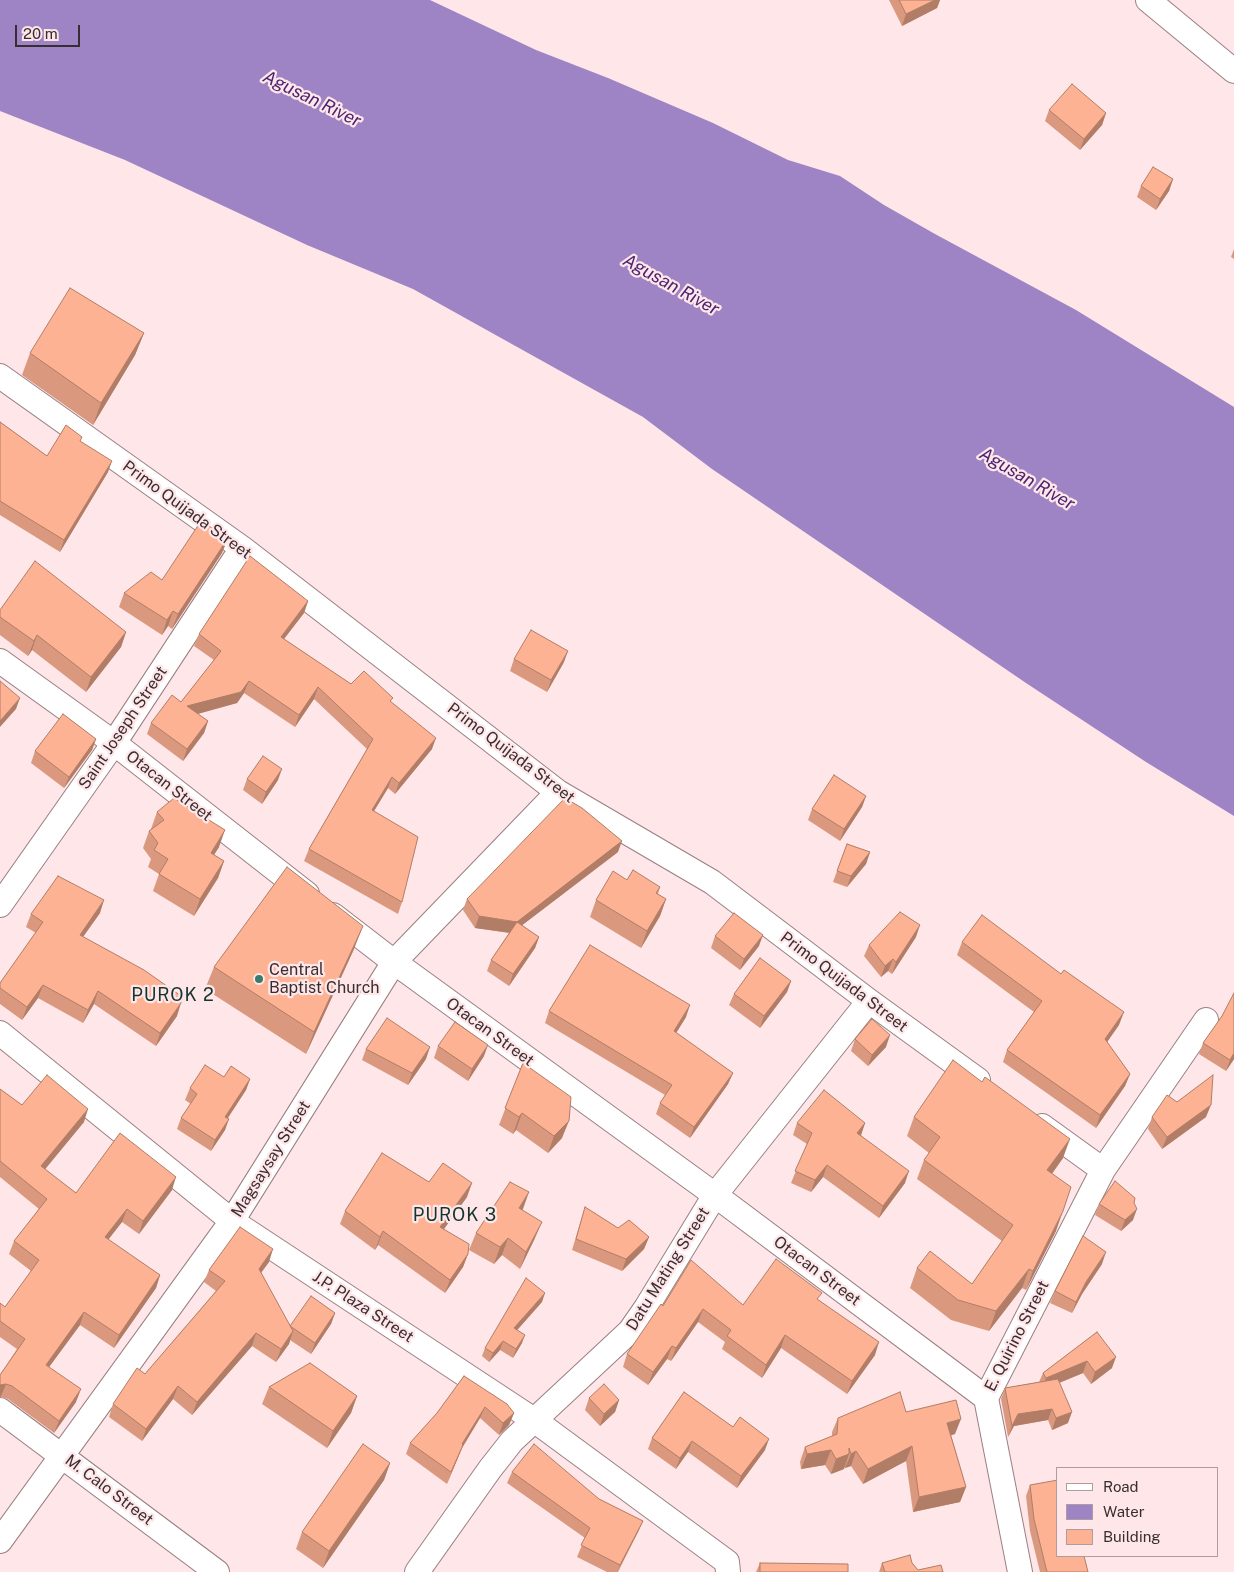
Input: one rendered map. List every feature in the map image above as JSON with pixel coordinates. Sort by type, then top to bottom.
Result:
[{"type":"street","points":[[1148,0],[1234,71]]},
{"type":"street","name":"Primo Quijada Street","points":[[0,376],[242,548],[558,792],[712,882],[869,1001],[998,1095]]},
{"type":"street","name":"Saint Joseph Street","points":[[0,905],[114,743],[242,548]]},
{"type":"street","name":"Otacan Street","points":[[0,660],[114,743],[394,962],[715,1195],[986,1398]]},
{"type":"street","name":"Magsaysay Street","points":[[0,1541],[232,1221],[394,962],[558,792]]},
{"type":"street","name":"Datu Mating Street","points":[[417,1572],[512,1441],[630,1331],[715,1195],[869,1001]]},
{"type":"street","name":"E. Quirino Street","points":[[1020,1572],[986,1398],[1103,1170],[1206,1020]]},
{"type":"street","name":"J.P. Plaza Street","points":[[0,1034],[232,1221],[534,1420],[727,1562],[728,1572]]},
{"type":"street","points":[[1022,1112],[1103,1170]]},
{"type":"street","name":"M. Calo Street","points":[[0,1410],[217,1572]]},
{"type":"water","name":"Agusan River","points":[[0,0],[430,0],[536,50],[608,78],[713,123],[788,160],[840,176],[884,205],[935,234],[1076,310],[1234,407],[1234,816],[1146,762],[1026,683],[712,469],[643,417],[413,289],[307,245],[125,160],[0,111]]},
{"type":"building","points":[[899,0],[935,0],[906,14]]},
{"type":"building","points":[[1072,84],[1106,113],[1084,139],[1049,110]]},
{"type":"building","points":[[1153,167],[1173,179],[1160,199],[1141,186]]},
{"type":"building","points":[[70,288],[144,333],[101,403],[30,353]]},
{"type":"building","points":[[0,422],[47,456],[66,425],[82,437],[80,441],[112,461],[64,540],[0,501]]},
{"type":"building","points":[[201,521],[228,538],[178,614],[173,611],[167,620],[124,593],[151,572],[162,580]]},
{"type":"building","points":[[250,556],[308,601],[281,637],[351,684],[364,671],[393,698],[390,701],[436,738],[399,783],[392,777],[372,810],[418,837],[402,902],[309,849],[373,739],[318,687],[299,715],[249,681],[241,692],[187,706],[208,721],[187,749],[151,723],[172,695],[181,702],[221,651],[199,634]]},
{"type":"building","points":[[35,561],[126,632],[91,677],[37,635],[34,641],[0,617],[0,610]]},
{"type":"building","points":[[531,630],[568,651],[551,680],[514,659]]},
{"type":"building","points":[[0,681],[20,698],[0,721]]},
{"type":"building","points":[[63,714],[96,739],[69,777],[35,751]]},
{"type":"building","points":[[263,756],[282,769],[266,792],[247,779]]},
{"type":"building","points":[[834,775],[866,796],[844,829],[812,809]]},
{"type":"building","points":[[174,798],[225,830],[211,853],[224,861],[200,899],[159,874],[168,859],[154,850],[158,843],[149,831],[164,820],[157,812]]},
{"type":"building","points":[[565,798],[582,808],[622,841],[517,922],[479,916],[467,899]]},
{"type":"building","points":[[847,844],[870,852],[851,876],[837,871]]},
{"type":"building","points":[[287,867],[363,926],[314,1032],[214,967]]},
{"type":"building","points":[[633,870],[660,887],[656,893],[666,899],[647,931],[596,900],[613,871],[627,880]]},
{"type":"building","points":[[58,876],[104,900],[80,935],[144,970],[181,996],[181,1003],[160,1033],[98,991],[88,1010],[43,985],[27,1007],[0,988],[0,983],[43,922],[31,914]]},
{"type":"building","points":[[900,912],[920,925],[896,962],[893,959],[885,966],[869,945]]},
{"type":"building","points":[[734,913],[763,935],[744,959],[715,936]]},
{"type":"building","points":[[982,915],[1061,974],[1064,970],[1124,1012],[1105,1039],[1130,1074],[1100,1115],[1007,1050],[1042,1001],[962,942]]},
{"type":"building","points":[[517,922],[539,937],[513,974],[491,960]]},
{"type":"building","points":[[590,945],[690,1005],[674,1031],[733,1073],[694,1127],[660,1103],[672,1085],[549,1011]]},
{"type":"building","points":[[760,958],[791,981],[764,1016],[734,994]]},
{"type":"building","points":[[1234,993],[1234,1053],[1230,1060],[1203,1043],[1222,1016]]},
{"type":"building","points":[[387,1018],[430,1047],[412,1073],[366,1049]]},
{"type":"building","points":[[872,1019],[890,1035],[872,1055],[855,1039]]},
{"type":"building","points":[[455,1022],[488,1045],[472,1069],[438,1046]]},
{"type":"building","points":[[953,1060],[982,1082],[985,1077],[1070,1139],[1047,1170],[1071,1187],[1063,1211],[1033,1271],[1029,1269],[996,1311],[958,1300],[917,1268],[930,1251],[972,1284],[1013,1225],[924,1160],[940,1137],[914,1117]]},
{"type":"building","points":[[523,1063],[571,1097],[569,1121],[554,1136],[522,1113],[519,1117],[505,1108]]},
{"type":"building","points":[[205,1065],[224,1077],[231,1066],[250,1079],[225,1117],[229,1119],[215,1140],[181,1118],[197,1094],[190,1088]]},
{"type":"building","points":[[47,1075],[88,1109],[41,1166],[76,1193],[120,1133],[176,1177],[143,1221],[127,1209],[105,1237],[160,1275],[119,1335],[84,1312],[46,1365],[81,1389],[59,1421],[12,1386],[0,1385],[0,1375],[25,1339],[0,1321],[0,1303],[5,1307],[39,1260],[14,1241],[47,1199],[0,1161],[0,1089],[22,1105]]},
{"type":"building","points":[[1213,1075],[1211,1105],[1167,1137],[1152,1117],[1167,1095],[1177,1102]]},
{"type":"building","points":[[824,1090],[865,1123],[857,1133],[909,1171],[883,1206],[827,1165],[815,1180],[795,1171],[812,1133],[797,1123]]},
{"type":"building","points":[[382,1153],[429,1182],[443,1163],[472,1183],[440,1227],[469,1244],[468,1254],[450,1280],[383,1231],[380,1237],[345,1211]]},
{"type":"building","points":[[1115,1181],[1135,1198],[1134,1203],[1137,1209],[1125,1220],[1099,1204]]},
{"type":"building","points":[[510,1182],[529,1192],[519,1208],[542,1222],[526,1252],[508,1238],[500,1247],[476,1233]]},
{"type":"building","points":[[585,1207],[618,1228],[629,1220],[649,1237],[626,1259],[576,1239]]},
{"type":"building","points":[[240,1227],[273,1249],[259,1269],[293,1331],[281,1349],[256,1333],[197,1402],[178,1386],[146,1429],[113,1404],[137,1368],[145,1374],[225,1281],[209,1270]]},
{"type":"building","points":[[1083,1236],[1106,1252],[1086,1282],[1076,1302],[1055,1291]]},
{"type":"building","points":[[776,1259],[822,1293],[817,1299],[879,1342],[852,1381],[785,1335],[766,1365],[727,1336],[731,1330],[703,1309],[676,1348],[672,1346],[653,1372],[627,1354],[661,1304],[663,1306],[691,1260],[743,1305]]},
{"type":"building","points":[[526,1278],[545,1293],[514,1328],[525,1335],[516,1349],[503,1341],[493,1353],[485,1348]]},
{"type":"building","points":[[311,1296],[335,1313],[315,1343],[290,1326]]},
{"type":"building","points":[[1097,1332],[1116,1357],[1095,1372],[1087,1361],[1046,1378],[1043,1373]]},
{"type":"building","points":[[310,1363],[357,1396],[333,1431],[269,1387]]},
{"type":"building","points":[[464,1376],[507,1404],[514,1413],[503,1423],[485,1407],[462,1444],[451,1472],[410,1443],[437,1413]]},
{"type":"building","points":[[1058,1379],[1072,1412],[1056,1418],[1052,1409],[1018,1414],[1012,1426],[1005,1388]]},
{"type":"building","points":[[604,1384],[619,1400],[604,1414],[589,1398]]},
{"type":"building","points":[[684,1392],[733,1427],[740,1417],[769,1439],[741,1476],[692,1441],[680,1458],[652,1438]]},
{"type":"building","points":[[900,1392],[906,1412],[956,1400],[961,1419],[947,1423],[966,1487],[919,1497],[912,1446],[868,1469],[856,1451],[851,1454],[849,1448],[849,1454],[836,1459],[831,1450],[807,1454],[805,1447],[837,1434],[838,1418]]},
{"type":"building","points":[[363,1444],[390,1463],[329,1551],[302,1532]]},
{"type":"building","points":[[534,1444],[599,1499],[643,1521],[620,1565],[581,1545],[590,1528],[512,1472]]},
{"type":"building","points":[[1056,1480],[1056,1557],[1084,1557],[1088,1572],[1047,1572],[1034,1519],[1030,1485]]},
{"type":"building","points":[[910,1555],[912,1563],[918,1570],[941,1565],[943,1572],[885,1572],[882,1563]]},
{"type":"building","points":[[760,1563],[848,1564],[848,1572],[760,1572]]},
{"type":"place","name":"Central Baptist Church","points":[[259,979]]},
{"type":"district","name":"PUROK 2","points":[[173,995]]},
{"type":"district","name":"PUROK 3","points":[[455,1215]]}]
